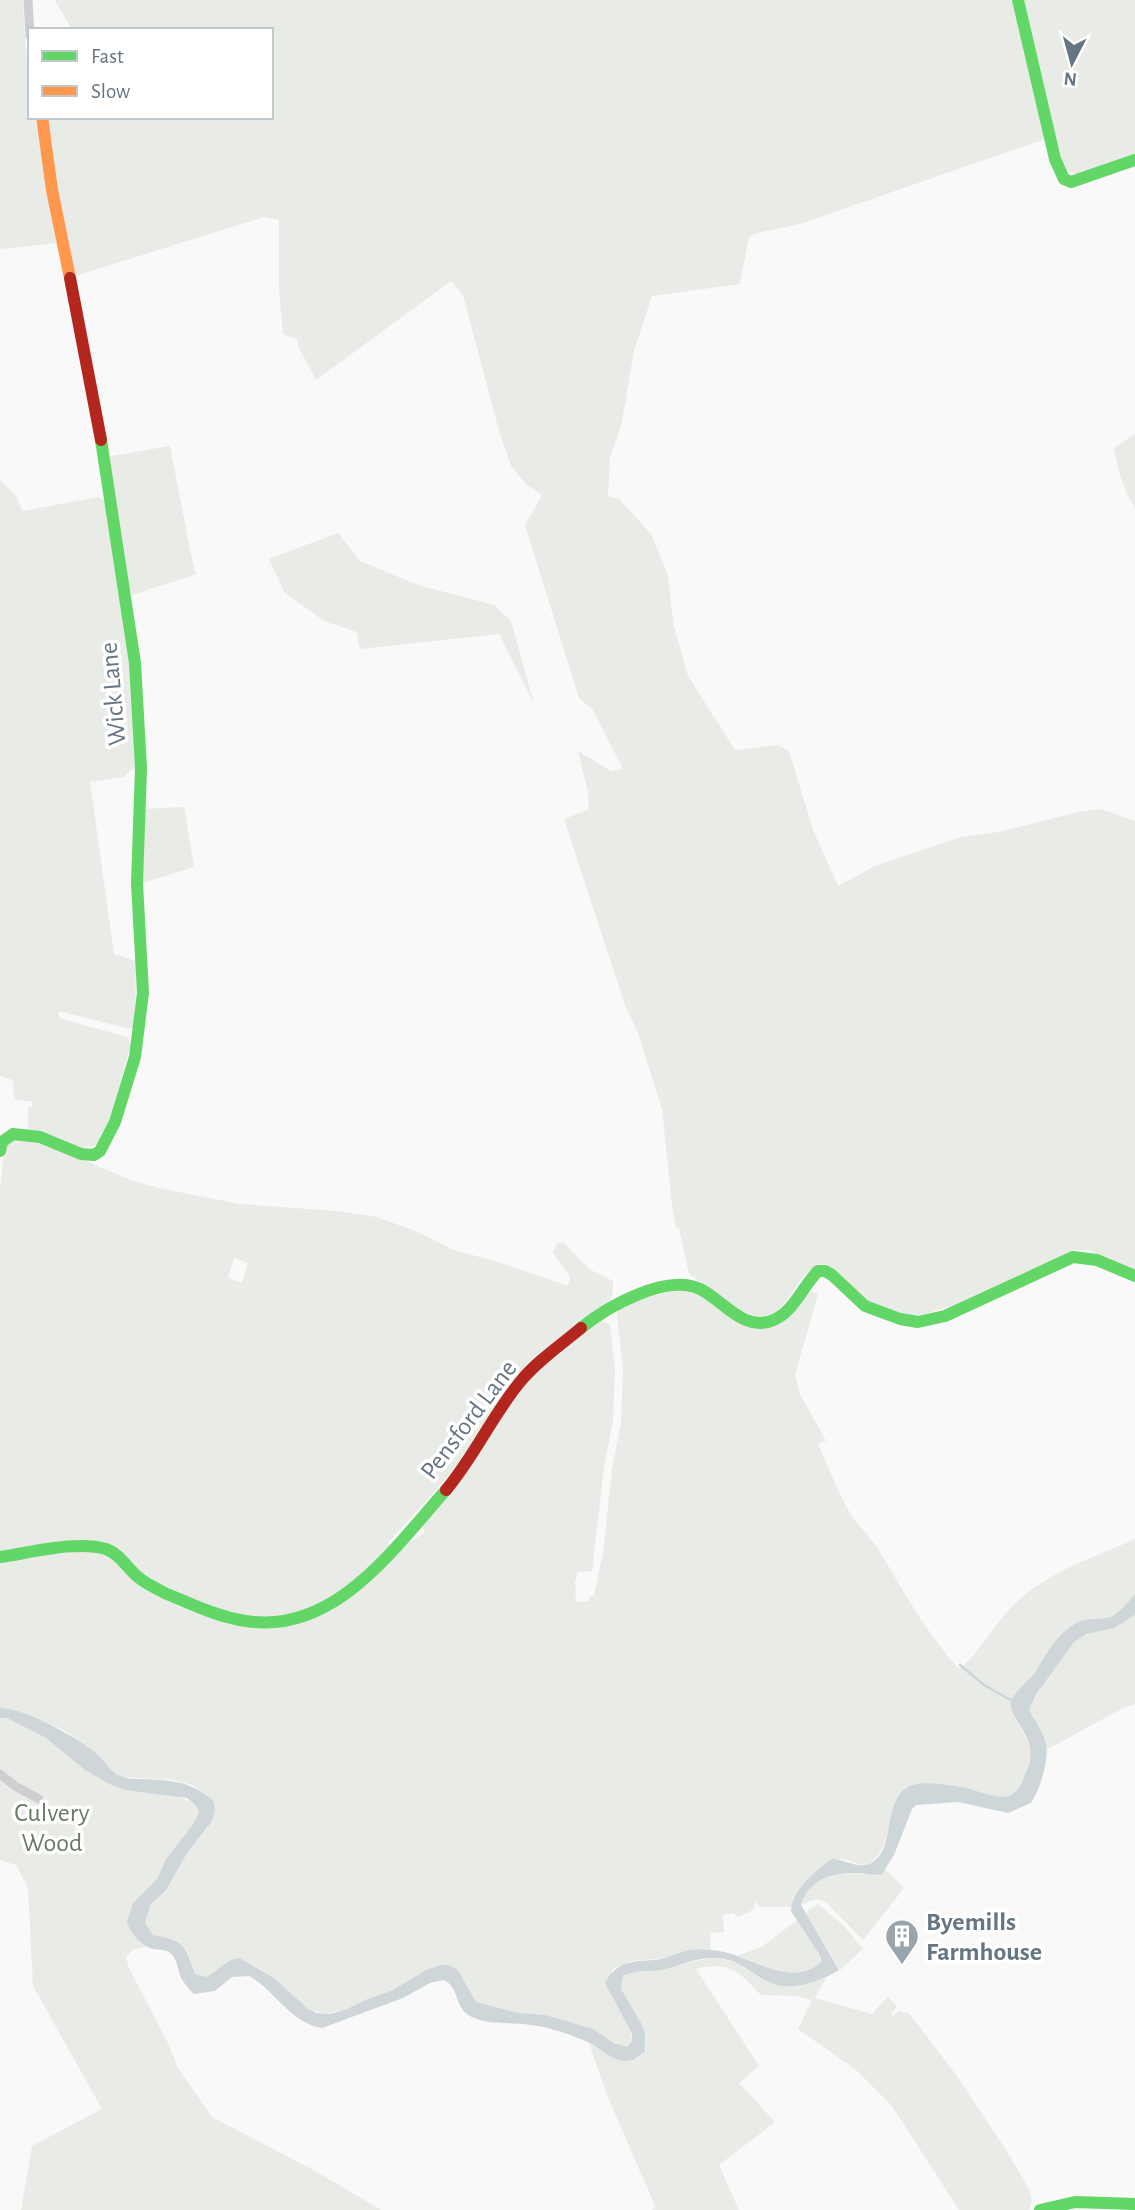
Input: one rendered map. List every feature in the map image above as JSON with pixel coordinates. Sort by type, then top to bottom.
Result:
[{"type":"street","points":[[28,0],[30,28]]},
{"type":"street","points":[[1018,0],[1055,159],[1064,179],[1071,181],[1135,160]]},
{"type":"street","name":"Wick Lane","points":[[0,1151],[2,1142],[13,1133],[40,1138],[81,1154],[94,1155],[100,1151],[115,1122],[135,1057],[143,993],[137,883],[141,768],[135,663],[99,427],[52,190],[42,119]]},
{"type":"street","name":"Pensford Lane","points":[[0,1557],[90,1547],[107,1550],[119,1558],[140,1580],[240,1621],[271,1621],[301,1616],[351,1592],[370,1576],[461,1470],[488,1427],[529,1372],[588,1323],[617,1303],[654,1291],[688,1286],[698,1288],[742,1319],[762,1324],[772,1321],[789,1309],[811,1277],[818,1271],[825,1271],[865,1306],[900,1320],[918,1322],[945,1316],[1073,1257],[1097,1260],[1135,1276]]},
{"type":"street","points":[[0,1773],[15,1786],[40,1799]]},
{"type":"street","points":[[1040,2210],[1056,2204],[1078,2202],[1135,2204]]},
{"type":"green space","points":[[0,0],[23,0],[28,119],[35,119],[57,243],[3,249],[0,247]]},
{"type":"green space","points":[[55,0],[1014,0],[1045,139],[800,224],[757,233],[749,237],[740,284],[652,296],[634,351],[621,426],[610,457],[608,496],[619,499],[651,534],[668,575],[673,622],[688,676],[735,750],[778,745],[789,751],[813,830],[838,886],[875,866],[961,837],[999,832],[1078,812],[1101,809],[1135,821],[1135,1271],[1089,1250],[1074,1250],[951,1306],[919,1316],[902,1315],[867,1302],[835,1270],[824,1263],[807,1273],[781,1307],[766,1316],[756,1317],[745,1314],[689,1274],[673,1213],[662,1109],[564,819],[589,809],[588,792],[578,751],[611,771],[623,769],[593,710],[579,698],[525,525],[542,495],[526,484],[511,466],[463,295],[451,281],[316,380],[297,344],[298,340],[283,334],[279,289],[279,220],[264,217],[75,276],[57,190],[46,119],[273,119],[273,28],[71,28]]},
{"type":"green space","points":[[1024,0],[1135,0],[1135,154],[1077,174],[1064,166],[1058,151]]},
{"type":"green space","points":[[1135,434],[1135,508],[1121,479],[1114,448]]},
{"type":"green space","points":[[170,446],[194,570],[197,574],[132,595],[128,591],[136,766],[123,777],[90,782],[114,954],[136,961],[135,1027],[130,1029],[58,1011],[59,1018],[127,1037],[131,1043],[112,1114],[96,1145],[79,1149],[28,1129],[28,1107],[32,1107],[33,1102],[14,1099],[13,1080],[0,1076],[0,480],[16,496],[22,511],[99,497],[105,501],[107,461],[111,456]]},
{"type":"green space","points":[[338,533],[360,561],[418,585],[494,605],[511,621],[534,704],[499,634],[360,649],[357,632],[324,621],[284,592],[269,559]]},
{"type":"green space","points":[[184,807],[194,867],[140,884],[142,809]]},
{"type":"green space","points":[[14,1137],[40,1141],[130,1180],[163,1189],[240,1204],[336,1211],[377,1217],[418,1232],[454,1250],[568,1286],[570,1277],[553,1253],[557,1243],[563,1242],[589,1269],[613,1281],[610,1302],[581,1323],[480,1432],[451,1473],[388,1543],[396,1550],[424,1533],[422,1521],[531,1378],[599,1320],[610,1324],[615,1369],[613,1421],[604,1468],[592,1571],[578,1572],[575,1582],[576,1602],[589,1601],[589,1596],[594,1596],[603,1553],[612,1469],[621,1422],[623,1369],[617,1315],[619,1306],[667,1293],[686,1291],[701,1296],[745,1324],[794,1310],[810,1291],[818,1294],[795,1375],[800,1394],[826,1441],[818,1444],[850,1513],[877,1547],[926,1627],[959,1669],[1021,1598],[1068,1568],[1135,1539],[1135,1594],[1116,1613],[1083,1620],[1065,1631],[1014,1696],[1011,1705],[1013,1712],[1032,1758],[1021,1785],[1014,1793],[1001,1797],[942,1784],[909,1787],[897,1796],[883,1846],[868,1865],[834,1860],[811,1877],[791,1907],[761,1907],[755,1902],[753,1910],[738,1917],[733,1913],[723,1915],[724,1932],[710,1933],[711,1950],[689,1950],[666,1958],[632,1961],[613,1969],[610,1988],[630,2032],[632,2041],[627,2048],[593,2029],[545,2015],[519,2013],[476,2002],[464,1980],[426,1970],[393,1990],[347,2009],[324,2014],[308,2009],[259,1968],[240,1958],[206,1977],[195,1974],[186,1950],[178,1942],[153,1935],[145,1923],[151,1904],[208,1828],[210,1798],[192,1785],[174,1780],[122,1777],[109,1768],[97,1754],[62,1729],[7,1708],[0,1708],[0,1559],[99,1550],[138,1581],[197,1600],[143,1576],[109,1545],[96,1541],[0,1556],[0,1190],[5,1144]],"holes":[[[234,1258],[248,1263],[242,1283],[228,1278]]]},
{"type":"green space","points":[[1135,1615],[1135,1704],[1046,1750],[1045,1740],[1029,1710],[1052,1669],[1068,1648],[1084,1635],[1123,1622]]},
{"type":"green space","name":"Culvery Wood","points":[[0,1718],[7,1718],[40,1734],[92,1774],[111,1785],[130,1791],[176,1796],[194,1805],[199,1812],[194,1823],[166,1859],[157,1879],[133,1903],[143,1944],[147,1946],[132,1950],[126,1957],[129,1968],[178,2068],[212,2117],[317,2172],[381,2210],[21,2210],[32,2146],[102,2109],[33,1986],[28,1888],[16,1865],[0,1860]]},
{"type":"green space","points":[[885,1869],[904,1888],[863,1940],[826,1902],[814,1900],[802,1906],[811,1885],[821,1879],[843,1874],[878,1876]]},
{"type":"green space","points":[[818,1904],[843,1925],[863,1949],[840,1970],[806,1914]]},
{"type":"green space","points":[[797,1920],[821,1956],[821,1962],[811,1969],[790,1973],[737,1956],[763,1946]]},
{"type":"green space","points":[[714,1957],[744,1965],[773,1984],[801,1985],[826,1978],[815,1998],[872,2014],[888,1996],[897,2007],[891,2013],[893,2016],[899,2011],[909,2013],[957,2076],[1006,2150],[1030,2191],[1032,2201],[1029,2210],[959,2210],[892,2106],[856,2070],[798,2029],[812,2000],[797,1996],[761,1995],[733,1970],[717,1966],[696,1969],[759,2066],[739,2083],[775,2122],[719,2165],[739,2210],[651,2210],[656,2208],[607,2095],[589,2043],[616,2059],[637,2059],[646,2050],[645,2036],[621,1989],[623,1976],[635,1971],[662,1969]]},
{"type":"shaded area","points":[[1135,1594],[1135,1615],[1114,1628],[1086,1634],[1074,1642],[1037,1693],[1029,1710],[1045,1740],[1047,1751],[1038,1790],[1031,1803],[1008,1813],[958,1802],[916,1805],[894,1855],[882,1874],[832,1875],[817,1882],[810,1888],[801,1905],[839,1970],[824,1978],[797,1986],[779,1985],[764,1980],[732,1961],[717,1958],[623,1976],[621,1989],[645,2033],[645,2051],[629,2061],[616,2059],[588,2042],[553,2029],[474,2018],[463,2010],[452,1986],[443,1980],[322,2028],[301,2020],[249,1976],[232,1977],[215,1991],[194,1994],[183,1981],[172,1955],[144,1945],[127,1922],[133,1903],[157,1879],[166,1859],[194,1823],[199,1812],[196,1806],[187,1798],[124,1790],[109,1784],[85,1770],[46,1738],[7,1718],[0,1718],[0,1708],[23,1713],[77,1740],[97,1754],[117,1774],[128,1778],[180,1783],[213,1800],[215,1810],[212,1821],[186,1855],[166,1890],[151,1904],[145,1923],[153,1935],[178,1942],[186,1950],[195,1974],[206,1977],[230,1961],[240,1958],[274,1978],[308,2009],[330,2014],[393,1990],[426,1970],[448,1965],[458,1970],[476,2002],[570,2022],[593,2029],[614,2043],[627,2047],[632,2041],[632,2034],[605,1983],[620,1967],[689,1950],[711,1950],[782,1971],[796,1973],[809,1970],[821,1962],[821,1957],[791,1911],[792,1903],[800,1888],[832,1859],[865,1865],[878,1858],[884,1848],[896,1800],[903,1791],[913,1785],[931,1783],[1004,1797],[1016,1791],[1030,1760],[1030,1749],[1013,1713],[1012,1699],[1065,1631],[1080,1621],[1112,1616]]},
{"type":"waterway","points":[[960,1665],[984,1685],[1014,1702]]},
{"type":"traffic: fast","points":[[1018,0],[1055,159],[1064,179],[1071,182],[1135,160]]},
{"type":"traffic: fast","points":[[0,1151],[2,1142],[13,1134],[40,1137],[81,1154],[94,1155],[100,1151],[115,1122],[135,1057],[143,993],[137,883],[141,768],[135,663],[101,440]]},
{"type":"traffic: fast","points":[[581,1328],[621,1302],[671,1285],[700,1289],[733,1313],[751,1322],[771,1321],[791,1306],[818,1271],[832,1275],[865,1306],[900,1319],[918,1322],[945,1316],[1073,1257],[1097,1260],[1135,1276]]},
{"type":"traffic: fast","points":[[0,1557],[81,1546],[106,1549],[115,1554],[144,1582],[165,1593],[236,1619],[278,1622],[307,1615],[335,1601],[360,1582],[383,1561],[446,1490]]},
{"type":"traffic: fast","points":[[1040,2210],[1075,2202],[1135,2204]]},
{"type":"traffic: slow","points":[[42,119],[52,190],[70,278]]},
{"type":"traffic: jam","points":[[70,278],[101,440]]},
{"type":"traffic: jam","points":[[446,1490],[520,1382],[541,1360],[581,1328]]},
{"type":"place","name":"Byemills Farmhouse","points":[[902,1966]]}]
